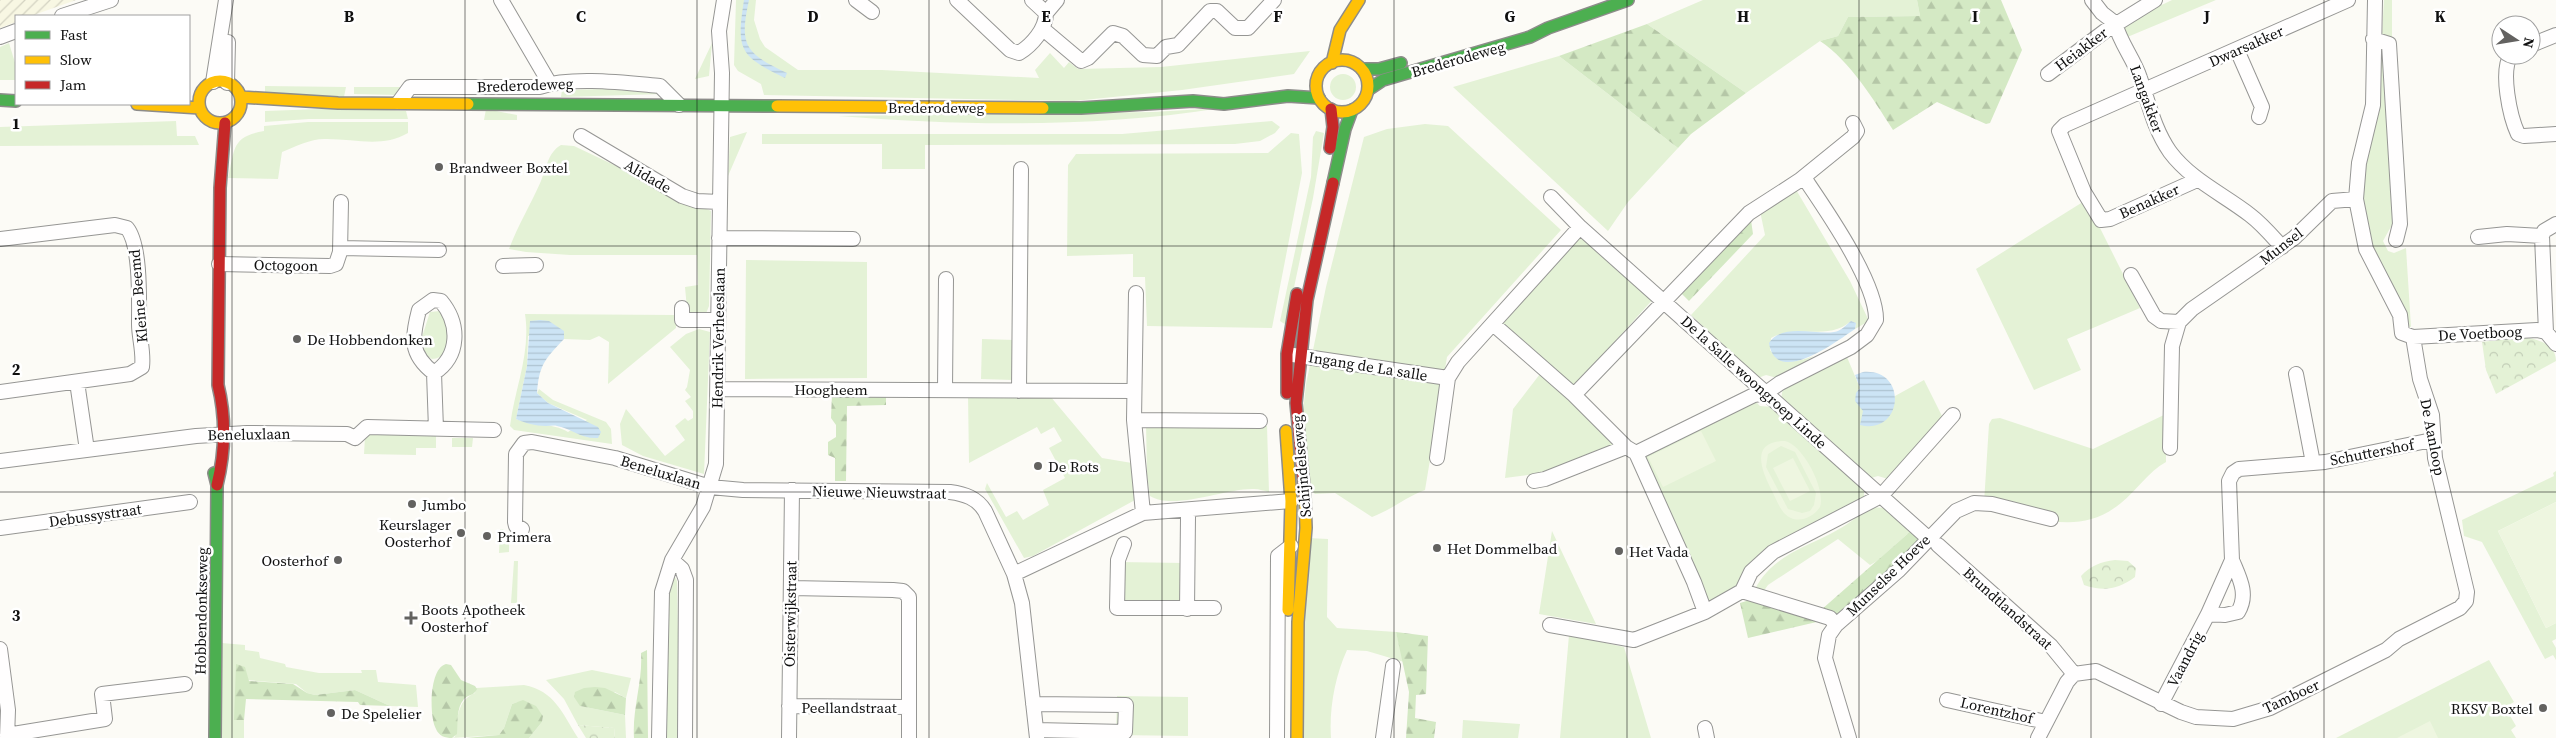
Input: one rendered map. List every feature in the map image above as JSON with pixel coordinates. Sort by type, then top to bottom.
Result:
[{"type":"main road","points":[[1332,63],[1340,30],[1359,0]]},
{"type":"main road","points":[[1352,34],[1355,21],[1367,0]]},
{"type":"main road","name":"Brederodeweg","points":[[1368,90],[1383,80],[1530,37],[1548,28],[1628,0]]},
{"type":"main road","name":"Brederodeweg","points":[[1362,69],[1379,69],[1530,30],[1548,28]]},
{"type":"main road","points":[[1350,47],[1350,62]]},
{"type":"main road","points":[[1350,62],[1362,69],[1366,76],[1368,90],[1361,104],[1352,110],[1342,112],[1331,109],[1319,98],[1317,88],[1318,77],[1326,66],[1332,63],[1350,62]]},
{"type":"main road","name":"Brederodeweg","points":[[1193,101],[1211,93],[1297,84],[1318,77]]},
{"type":"main road","points":[[220,82],[235,87],[240,97],[240,109],[234,118],[225,123],[211,122],[202,114],[196,100],[207,86],[220,82]]},
{"type":"main road","name":"Brederodeweg","points":[[240,97],[338,103],[1081,108],[1193,101],[1212,105],[1302,95],[1319,98]]},
{"type":"main road","points":[[0,100],[15,100]]},
{"type":"main road","name":"Brederodeweg","points":[[240,109],[320,107],[338,103]]},
{"type":"main road","name":"Schijndelseweg","points":[[1287,738],[1291,501],[1286,430],[1287,354],[1295,302],[1331,141],[1333,127],[1331,109]]},
{"type":"main road","name":"Schijndelseweg","points":[[1297,738],[1298,622],[1306,528],[1305,480],[1296,419],[1307,300],[1345,129],[1352,110]]},
{"type":"main road","name":"Hobbendonkseweg","points":[[211,122],[220,188]]},
{"type":"main road","name":"Hobbendonkseweg","points":[[215,738],[217,485],[222,472],[218,434],[222,398],[218,385],[220,188],[225,123]]},
{"type":"street","points":[[65,15],[111,0]]},
{"type":"street","points":[[501,0],[550,84]]},
{"type":"street","name":"Hendrik Verheeslaan","points":[[659,738],[662,592],[672,560],[703,507],[716,464],[720,202],[719,31],[724,0]]},
{"type":"street","points":[[856,0],[872,12]]},
{"type":"street","points":[[957,0],[1014,53],[1023,51],[1043,29],[1046,22],[1046,3]]},
{"type":"street","points":[[1043,29],[1081,61],[1088,58],[1113,33],[1123,36],[1143,55],[1149,57],[1157,56],[1166,47],[1178,45],[1210,11],[1217,11],[1235,28],[1248,28],[1274,0]]},
{"type":"street","name":"Langakker","points":[[2092,0],[2102,13],[2115,23],[2118,34],[2132,57],[2154,124],[2166,145],[2197,180],[2251,216],[2282,247]]},
{"type":"street","name":"Heiakker","points":[[2048,74],[2115,23],[2156,0]]},
{"type":"street","name":"Dwarsakker","points":[[2101,220],[2084,192],[2060,137],[2061,127],[2348,0]]},
{"type":"street","points":[[2376,0],[2372,59],[2376,72],[2373,105],[2360,163],[2356,199],[2366,249],[2400,314],[2399,324],[2402,334],[2413,337]]},
{"type":"street","points":[[220,82],[228,38],[226,6]]},
{"type":"street","points":[[0,36],[15,31]]},
{"type":"street","points":[[2541,42],[2556,35]]},
{"type":"street","points":[[2374,39],[2389,44],[2400,224],[2396,240]]},
{"type":"street","points":[[2237,50],[2265,112]]},
{"type":"street","points":[[2508,65],[2507,85],[2512,115],[2518,134],[2524,136],[2556,134]]},
{"type":"street","name":"Brederodeweg","points":[[399,102],[410,87],[540,87],[550,84],[608,82],[660,86],[679,105]]},
{"type":"street","points":[[1574,395],[1749,213],[1800,180],[1853,137],[1857,131],[1853,123]]},
{"type":"street","name":"Alidade","points":[[581,136],[682,196],[697,201],[720,202]]},
{"type":"street","points":[[1019,391],[1021,169]]},
{"type":"street","points":[[1534,481],[1631,450],[1754,396],[1766,393],[1851,347],[1867,335],[1876,320],[1873,300],[1843,236],[1808,182],[1800,180]]},
{"type":"street","name":"Benakker","points":[[2101,220],[2110,218],[2197,180]]},
{"type":"street","name":"De la Salle woongroep Linde","points":[[1551,197],[1580,227],[1933,542]]},
{"type":"street","name":"Munsel","points":[[2179,322],[2192,309],[2282,247],[2332,201],[2356,199]]},
{"type":"street","points":[[341,202],[341,248],[440,250]]},
{"type":"street","points":[[2556,224],[2544,230],[2542,236],[2546,332],[2556,344]]},
{"type":"street","name":"Kleine Beemd","points":[[0,239],[115,225],[126,228],[131,233],[140,300],[142,367],[130,374],[0,392]]},
{"type":"street","points":[[1437,458],[1448,378],[1458,362],[1580,227]]},
{"type":"street","points":[[2478,237],[2507,234],[2542,236]]},
{"type":"street","points":[[719,238],[853,240]]},
{"type":"street","name":"Octogoon","points":[[219,264],[330,266],[336,264],[341,248]]},
{"type":"street","points":[[503,266],[536,264]]},
{"type":"street","points":[[2131,275],[2154,316],[2161,321],[2179,322],[2172,346],[2170,448]]},
{"type":"street","points":[[945,389],[946,279]]},
{"type":"street","points":[[1136,293],[1134,420],[1143,513]]},
{"type":"street","points":[[433,300],[441,301],[450,312],[456,335],[452,354],[443,367],[434,372],[423,364],[417,354],[412,335],[419,310],[433,300]]},
{"type":"street","points":[[682,308],[682,320],[718,320]]},
{"type":"street","points":[[1493,324],[1574,395],[1631,450],[1694,582],[1705,612]]},
{"type":"street","name":"De Voetboog","points":[[2413,337],[2537,330],[2546,332]]},
{"type":"street","name":"De Aanloop","points":[[2413,337],[2420,379],[2432,415],[2432,440],[2461,558],[2467,592],[2466,601]]},
{"type":"street","name":"Ingang de La salle","points":[[1287,354],[1448,378]]},
{"type":"street","points":[[434,372],[436,429]]},
{"type":"street","name":"Schuttershof","points":[[2296,374],[2313,463]]},
{"type":"street","points":[[77,382],[88,450]]},
{"type":"street","name":"Hoogheem","points":[[718,389],[1134,391]]},
{"type":"street","points":[[1550,625],[1634,640],[1705,612],[1742,590],[1751,572],[1773,552],[1881,496],[1953,415]]},
{"type":"street","points":[[1134,420],[1260,421]]},
{"type":"street","name":"Beneluxlaan","points":[[0,461],[218,434],[347,434],[355,438],[367,427],[494,430]]},
{"type":"street","name":"Schuttershof","points":[[2229,481],[2233,473],[2239,469],[2313,463],[2432,440]]},
{"type":"street","name":"Beneluxlaan","points":[[522,529],[516,526],[515,522],[516,454],[524,443],[532,442],[558,446],[606,456],[710,487]]},
{"type":"street","name":"Vaandrig","points":[[2208,614],[2225,615],[2238,612],[2243,604],[2243,592],[2232,560],[2229,481]]},
{"type":"street","name":"Nieuwe Nieuwstraat","points":[[710,487],[950,492],[965,494],[979,502],[1014,574],[1025,627],[1036,734]]},
{"type":"street","name":"Oisterwijkstraat","points":[[789,738],[792,490]]},
{"type":"street","points":[[1014,574],[1143,513],[1291,501]]},
{"type":"street","name":"Debussystraat","points":[[0,528],[190,502]]},
{"type":"street","name":"Munselse Hoeve","points":[[1849,738],[1825,658],[1829,635],[1836,625],[1933,542],[1956,511],[1974,504],[1992,504],[2051,519]]},
{"type":"street","points":[[1187,609],[1188,517]]},
{"type":"street","name":"Brundtlandstraat","points":[[1933,542],[2051,646],[2074,674]]},
{"type":"street","points":[[1124,544],[1118,560],[1117,608],[1214,608]]},
{"type":"street","points":[[1277,738],[1278,556],[1291,546]]},
{"type":"street","points":[[672,560],[682,569],[686,580],[685,738]]},
{"type":"street","name":"Vaandrig","points":[[2161,704],[2208,614],[2232,560]]},
{"type":"street","points":[[791,588],[893,590],[903,591],[909,597],[909,738]]},
{"type":"street","points":[[1742,590],[1830,618],[1836,625]]},
{"type":"street","name":"Tamboer","points":[[2074,674],[2096,671],[2106,674],[2161,704],[2196,716],[2219,719],[2251,715],[2386,650],[2399,639],[2460,608],[2466,601]]},
{"type":"street","points":[[0,649],[7,736],[105,719],[102,694],[185,684]]},
{"type":"street","points":[[1383,738],[1393,666]]},
{"type":"street","points":[[2038,738],[2074,674]]},
{"type":"street","name":"Lorentzhof","points":[[1947,700],[2046,722]]},
{"type":"street","points":[[1033,704],[1126,705],[1125,732],[1036,734]]},
{"type":"street","name":"Peellandstraat","points":[[789,706],[909,707]]},
{"type":"green space","points":[[0,0],[76,0],[34,15],[15,15],[15,22],[0,28]]},
{"type":"green space","points":[[736,0],[756,0],[754,20],[760,39],[765,47],[798,70],[882,70],[1039,78],[1035,70],[1050,53],[1064,68],[1069,62],[1078,69],[1161,67],[1310,51],[1294,74],[1182,90],[1074,101],[764,95],[761,84],[738,71],[734,65]]},
{"type":"green space","points":[[1703,0],[1917,0],[1920,16],[1848,17],[1838,36],[1820,41],[1746,93],[1647,24]]},
{"type":"green space","points":[[1917,0],[2001,0],[2022,50],[1990,123],[1986,124],[1937,102],[1893,130],[1869,94],[1842,59],[1820,41],[1838,36],[1848,17],[1920,16]]},
{"type":"green space","points":[[2172,0],[2216,0],[2125,38],[2121,30],[2139,16]]},
{"type":"green space","points":[[2384,0],[2392,0],[2392,41],[2382,34]]},
{"type":"green space","points":[[1647,24],[1746,93],[1691,134],[1678,148],[1559,56]]},
{"type":"green space","points":[[9,43],[15,63],[15,80],[0,80],[0,47]]},
{"type":"green space","points":[[712,43],[709,76],[695,79]]},
{"type":"green space","points":[[2381,45],[2383,46],[2393,223],[2383,241],[2388,251],[2394,253],[2406,248],[2411,327],[2407,326],[2374,251],[2364,220],[2362,204],[2363,180],[2380,102],[2379,53]]},
{"type":"green space","points":[[1559,56],[1678,148],[1628,202],[1608,231],[1453,87]]},
{"type":"green space","points":[[1343,74],[1352,78],[1356,87],[1352,96],[1343,100],[1334,96],[1330,87],[1334,78]]},
{"type":"green space","points":[[265,86],[346,87],[344,97],[265,94]]},
{"type":"green space","points":[[354,87],[402,87],[395,95],[354,94]]},
{"type":"green space","points":[[607,89],[655,93],[656,91],[662,94],[561,97],[562,90]]},
{"type":"green space","points":[[348,108],[406,111],[408,119],[309,119],[265,122],[265,111]]},
{"type":"green space","points":[[1221,108],[1126,119],[1078,122],[933,122],[838,116],[1153,112]]},
{"type":"green space","points":[[486,109],[517,115],[517,120],[484,120]]},
{"type":"green space","points":[[176,121],[177,136],[195,136],[199,145],[0,146],[0,127]]},
{"type":"green space","points":[[1272,121],[1280,127],[1275,133],[1260,141],[1235,144],[925,145],[925,169],[882,169],[882,144],[762,144],[762,134],[1122,134]]},
{"type":"green space","points":[[308,122],[408,122],[408,133],[398,138],[369,142],[327,139],[310,141],[282,152],[278,179],[228,178],[236,146],[245,137],[264,131],[264,126]]},
{"type":"green space","points":[[1425,124],[1448,126],[1561,230],[1447,357],[1425,490],[1372,517],[1335,493],[1315,494],[1306,485],[1300,440],[1306,384],[1326,287],[1364,137],[1387,129]]},
{"type":"green space","points":[[1316,131],[1324,133],[1313,198],[1286,325],[1280,321],[1311,177],[1313,137]]},
{"type":"green space","points":[[747,132],[728,176],[730,137]]},
{"type":"green space","points":[[1291,133],[1299,134],[1302,173],[1272,328],[1147,326],[1145,277],[1133,277],[1133,254],[1067,256],[1068,165],[1076,154],[1268,153]]},
{"type":"green space","points":[[561,145],[574,146],[711,211],[709,306],[705,316],[690,315],[687,309],[685,287],[698,285],[697,255],[570,255],[509,249],[541,181],[550,156]]},
{"type":"green space","points":[[1795,188],[1850,281],[1869,321],[1855,329],[1856,323],[1851,321],[1833,330],[1791,332],[1771,338],[1770,350],[1780,359],[1796,361],[1814,356],[1777,378],[1766,375],[1758,378],[1691,315],[1765,235],[1760,211]]},
{"type":"green space","points":[[2086,200],[2140,308],[2067,339],[2081,370],[2034,390],[1976,269]]},
{"type":"green space","points":[[1751,220],[1753,234],[1689,301],[1680,292]]},
{"type":"green space","points":[[1582,236],[1655,297],[1572,389],[1499,324]]},
{"type":"green space","points":[[746,260],[867,262],[867,378],[745,379]]},
{"type":"green space","points":[[440,311],[444,316],[448,331],[447,347],[439,357],[432,359],[425,354],[422,337],[430,312]]},
{"type":"green space","points":[[525,314],[676,315],[676,328],[608,384],[609,342],[599,336],[590,340],[564,339],[564,331],[528,336],[527,366],[516,419],[556,427],[568,432],[587,420],[548,403],[537,393],[539,389],[553,400],[606,422],[611,429],[612,444],[514,430],[510,426],[526,342]]},
{"type":"green space","points":[[699,329],[710,332],[704,474],[643,456],[622,445],[620,424],[626,409],[665,456],[685,440],[675,426],[685,418],[688,421],[693,418],[693,411],[685,401],[691,397],[685,390],[690,370],[670,347],[686,334]]},
{"type":"green space","points":[[2524,337],[2540,341],[2549,346],[2553,350],[2556,361],[2496,394],[2486,370],[2482,342]]},
{"type":"green space","points":[[982,339],[1015,340],[1013,380],[981,379]]},
{"type":"green space","points":[[1844,350],[1860,388],[1858,390],[1868,426],[1879,423],[1888,417],[1893,408],[1895,396],[1924,380],[1942,416],[1888,479],[1878,476],[1871,478],[1781,400],[1783,387]]},
{"type":"green space","points":[[1540,374],[1605,433],[1616,448],[1536,474],[1505,478],[1513,409]]},
{"type":"green space","points":[[832,394],[886,394],[886,405],[847,406],[846,481],[835,481],[835,458],[828,455],[828,442],[836,437],[836,425],[831,418]]},
{"type":"green space","points":[[968,395],[1050,396],[1102,458],[1132,463],[1135,500],[1033,556],[1024,558],[985,489],[987,483],[1006,517],[1017,511],[1023,520],[1049,505],[1043,490],[1065,478],[1049,448],[1062,441],[1054,427],[1041,434],[1037,427],[969,463]]},
{"type":"green space","points":[[1753,399],[1760,406],[1773,407],[1864,486],[1864,499],[1791,540],[1748,581],[1708,603],[1643,451]]},
{"type":"green space","points":[[2166,414],[2166,462],[2154,471],[2127,498],[2104,514],[2088,520],[2054,521],[1984,503],[1989,424],[1992,419],[2000,418],[2093,449]]},
{"type":"green space","points":[[1146,424],[1267,426],[1269,492],[1256,489],[1242,490],[1172,501],[1160,500],[1150,496],[1147,475]]},
{"type":"green space","points":[[1701,431],[1716,461],[1663,487],[1648,457]]},
{"type":"green space","points":[[367,433],[436,434],[436,448],[416,448],[416,455],[364,454]]},
{"type":"green space","points":[[452,438],[473,438],[472,447],[452,447]]},
{"type":"green space","points":[[1785,441],[1792,444],[1799,450],[1812,469],[1820,490],[1821,499],[1820,507],[1813,515],[1798,520],[1793,519],[1784,513],[1778,504],[1764,473],[1761,458],[1767,446],[1774,442]],"holes":[[[1781,446],[1795,452],[1816,493],[1814,505],[1810,511],[1802,513],[1788,509],[1766,467],[1768,454]]]},
{"type":"green space","points":[[1793,458],[1810,491],[1790,501],[1773,468]]},
{"type":"green space","name":"RKSV Boxtel","points":[[2556,471],[2556,502],[2498,531],[2546,628],[2556,623],[2556,639],[2552,641],[2556,648],[2556,660],[2553,655],[2545,659],[2482,542],[2464,536],[2462,520],[2554,476],[2553,473]]},
{"type":"green space","points":[[2556,502],[2556,623],[2546,628],[2498,531]]},
{"type":"green space","points":[[1871,507],[1885,508],[1912,530],[1877,561],[1870,565],[1838,539],[1768,585],[1763,592],[1755,589],[1762,578],[1779,561],[1798,549],[1837,530]]},
{"type":"green space","points":[[500,529],[503,529],[509,543],[509,552],[499,553]]},
{"type":"green space","points":[[1912,530],[1922,539],[1843,618],[1821,610]]},
{"type":"green space","points":[[1552,531],[1596,624],[1539,614]]},
{"type":"green space","points":[[1308,538],[1328,539],[1327,617],[1337,628],[1396,632],[1404,662],[1367,651],[1347,650],[1339,671],[1334,693],[1331,738],[1299,738]]},
{"type":"green space","points":[[2115,560],[2128,561],[2136,568],[2135,577],[2117,587],[2105,589],[2084,585],[2081,576],[2089,569],[2101,563]]},
{"type":"green space","points":[[514,561],[518,561],[517,603],[511,603]]},
{"type":"green space","points":[[1119,562],[1184,563],[1183,606],[1118,605]]},
{"type":"green space","points":[[673,577],[677,581],[680,738],[666,738],[664,598]]},
{"type":"green space","points":[[1753,599],[1821,621],[1748,638],[1740,603]]},
{"type":"green space","points":[[1396,632],[1428,636],[1426,694],[1416,695],[1415,718],[1436,722],[1434,738],[1406,738],[1409,692]]},
{"type":"green space","points":[[1569,635],[1624,647],[1651,738],[1560,738]]},
{"type":"green space","points":[[222,643],[245,645],[245,650],[259,652],[260,658],[285,664],[286,667],[319,673],[362,673],[361,670],[376,670],[378,682],[416,685],[418,707],[390,706],[355,690],[315,695],[307,693],[296,684],[246,680],[235,720],[244,720],[244,738],[222,738]]},
{"type":"green space","points":[[647,650],[648,738],[634,738],[641,653]]},
{"type":"green space","name":"RKSV Boxtel","points":[[2489,660],[2514,702],[2505,707],[2516,726],[2511,730],[2516,738],[2336,738]]},
{"type":"green space","points":[[236,664],[245,667],[249,681],[293,684],[307,693],[315,695],[355,690],[390,706],[360,705],[358,702],[246,699],[244,720],[234,720]]},
{"type":"green space","points":[[446,664],[451,665],[461,680],[475,686],[477,689],[461,703],[457,734],[452,738],[445,737],[439,733],[432,714],[432,694],[436,674],[440,667]]},
{"type":"green space","points":[[592,670],[631,678],[626,698],[615,692],[580,706],[625,715],[626,738],[615,738],[614,728],[578,725],[564,699],[546,680]]},
{"type":"green space","points":[[524,685],[543,692],[557,704],[578,738],[529,738],[542,722],[543,716],[530,703],[517,702],[512,704],[504,728],[499,735],[452,738],[455,737],[461,706],[469,696],[475,693],[476,688]]},
{"type":"green space","points":[[584,688],[605,688],[626,698],[625,715],[580,706],[574,697],[575,692]]},
{"type":"green space","points":[[1117,696],[1188,697],[1188,736],[1116,735]]},
{"type":"green space","points":[[523,700],[536,706],[543,716],[542,722],[529,738],[466,738],[499,735],[504,728],[512,704]]},
{"type":"green space","points":[[1463,720],[1520,724],[1518,738],[1462,738]]},
{"type":"green space","points":[[2430,721],[2438,738],[2397,738]]},
{"type":"green space","points":[[578,725],[614,728],[615,738],[586,738]]},
{"type":"water","points":[[744,0],[749,0],[745,28],[749,46],[762,60],[787,73],[785,78],[758,64],[745,50],[741,31]]},
{"type":"water","points":[[530,321],[549,321],[564,331],[564,339],[552,352],[541,369],[537,393],[548,403],[598,427],[601,432],[598,438],[587,437],[562,427],[534,425],[516,419],[527,366]]},
{"type":"water","points":[[1851,321],[1856,323],[1855,329],[1822,351],[1795,362],[1783,361],[1774,356],[1769,343],[1782,333],[1799,331],[1827,333],[1843,328]]},
{"type":"water","points":[[1863,372],[1878,374],[1888,380],[1894,390],[1895,401],[1892,412],[1885,421],[1874,426],[1860,425],[1863,411],[1855,401],[1856,393],[1860,388],[1855,375]]},
{"type":"traffic: fast","points":[[1368,90],[1383,80],[1530,37],[1548,28],[1628,0]]},
{"type":"traffic: fast","points":[[1362,69],[1379,69],[1401,63]]},
{"type":"traffic: fast","points":[[1043,108],[1081,108],[1193,101],[1224,104],[1288,96],[1319,98]]},
{"type":"traffic: fast","points":[[0,100],[15,101]]},
{"type":"traffic: fast","points":[[468,104],[777,106]]},
{"type":"traffic: fast","points":[[1333,183],[1345,129],[1352,110]]},
{"type":"traffic: fast","points":[[214,473],[217,485],[215,738]]},
{"type":"traffic: slow","points":[[1332,63],[1340,30],[1359,0]]},
{"type":"traffic: slow","points":[[1342,60],[1352,62],[1360,68],[1366,76],[1368,86],[1366,96],[1360,104],[1352,110],[1342,112],[1332,110],[1324,104],[1318,96],[1316,86],[1318,76],[1324,68],[1332,62],[1342,60]]},
{"type":"traffic: slow","points":[[224,81],[232,84],[238,90],[241,102],[238,114],[232,120],[216,123],[208,120],[202,114],[199,98],[202,90],[208,84],[224,81]]},
{"type":"traffic: slow","points":[[241,97],[338,103],[468,104]]},
{"type":"traffic: slow","points":[[153,105],[200,108]]},
{"type":"traffic: slow","points":[[777,106],[1043,108]]},
{"type":"traffic: slow","points":[[1286,431],[1291,501],[1288,610]]},
{"type":"traffic: slow","points":[[1297,738],[1298,622],[1306,528],[1305,497]]},
{"type":"traffic: jam","points":[[1330,148],[1333,127],[1331,109]]},
{"type":"traffic: jam","points":[[217,485],[222,461],[224,435],[221,397],[218,385],[220,188],[225,123]]},
{"type":"traffic: jam","points":[[1305,497],[1296,403],[1307,300],[1333,183]]},
{"type":"traffic: jam","points":[[1287,393],[1287,354],[1297,294]]},
{"type":"place","name":"Brandweer Boxtel","points":[[439,167]]},
{"type":"place","name":"De Hobbendonken","points":[[297,339]]},
{"type":"place","name":"De Rots","points":[[1038,466]]},
{"type":"place","name":"Jumbo","points":[[412,504]]},
{"type":"place","name":"Keurslager Oosterhof","points":[[461,533]]},
{"type":"place","name":"Primera","points":[[487,536]]},
{"type":"place","name":"Het Dommelbad","points":[[1437,548]]},
{"type":"place","name":"Het Vada","points":[[1619,551]]},
{"type":"place","name":"Oosterhof","points":[[338,560]]},
{"type":"place","name":"Boots Apotheek Oosterhof","points":[[411,618]]},
{"type":"place","name":"RKSV Boxtel","points":[[2543,708]]},
{"type":"place","name":"De Spelelier","points":[[331,713]]}]
